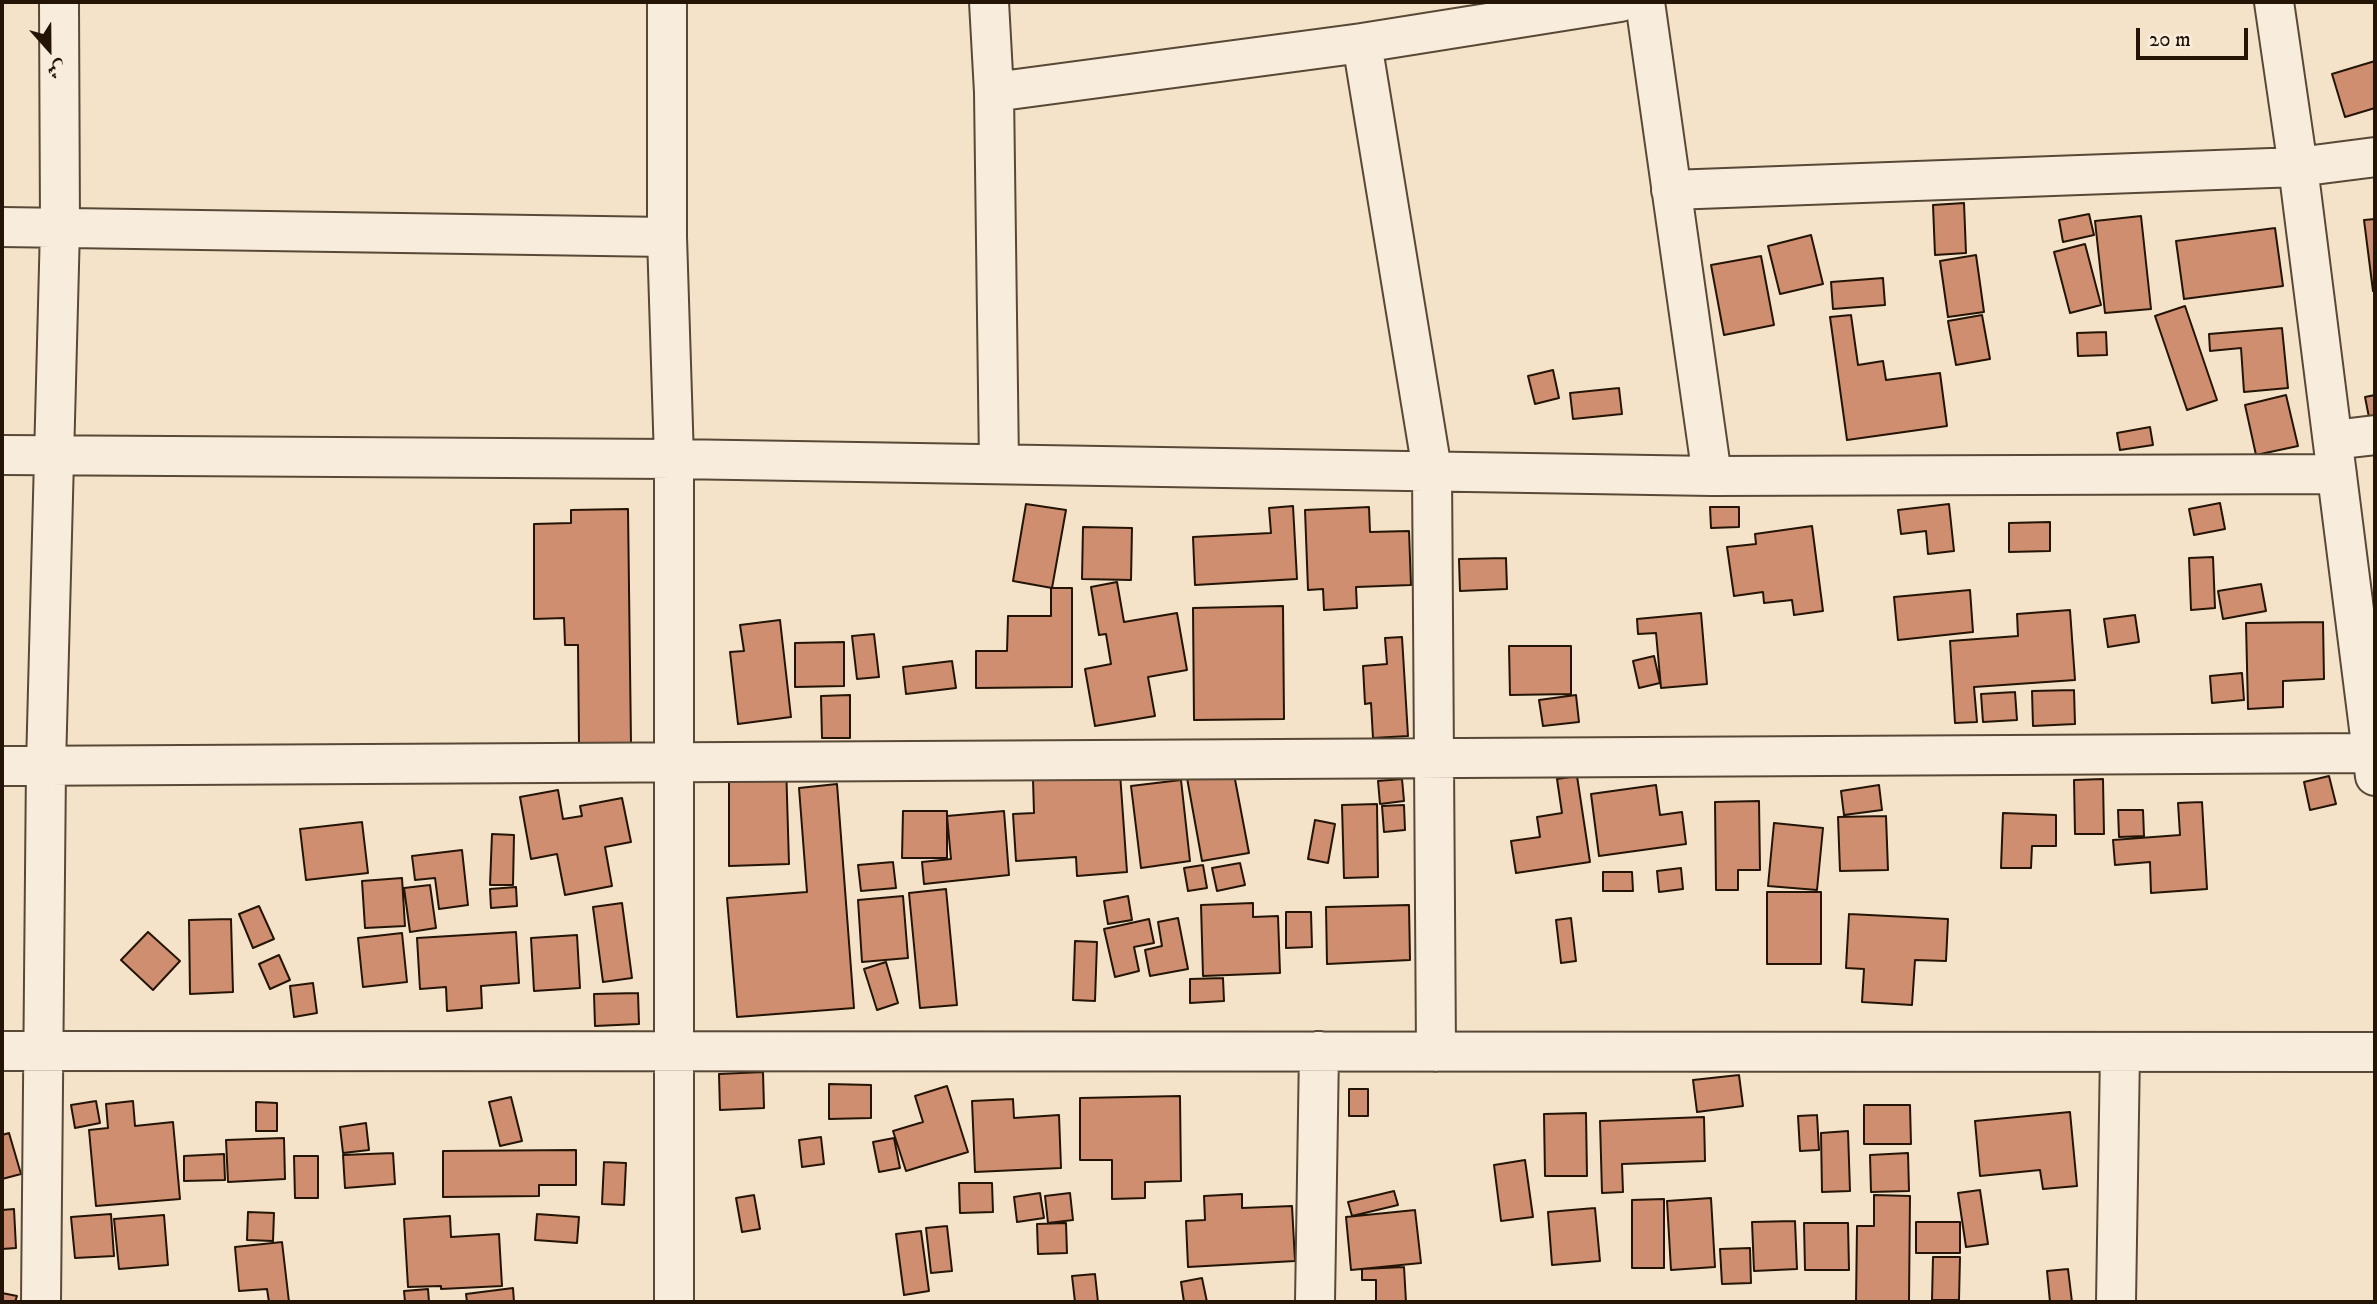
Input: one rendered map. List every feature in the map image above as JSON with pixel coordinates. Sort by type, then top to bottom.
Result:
[{"type":"street","points":[[41,1302],[46,766],[60,228],[59,2]]},
{"type":"street","points":[[667,2],[667,237],[674,459],[674,1302]]},
{"type":"street","points":[[989,2],[994,92],[999,464]]},
{"type":"street","points":[[994,92],[1362,43],[1620,2]]},
{"type":"street","points":[[1645,2],[1712,475]]},
{"type":"street","points":[[2,766],[1434,759],[2373,748],[2274,2]]},
{"type":"street","points":[[1362,43],[1432,470],[1436,1052]]},
{"type":"street","points":[[1671,190],[2298,167],[2375,157]]},
{"type":"street","points":[[2,227],[667,237]]},
{"type":"street","points":[[2,455],[674,459],[1712,475],[2335,457],[2375,435]]},
{"type":"street","points":[[2,1051],[2375,1052]]},
{"type":"street","points":[[1315,1302],[1318,1051]]},
{"type":"street","points":[[2116,1302],[2120,1052]]},
{"type":"building","points":[[2375,61],[2375,108],[2345,117],[2332,74]]},
{"type":"building","points":[[1964,203],[1966,253],[1935,255],[1933,205]]},
{"type":"building","points":[[2089,214],[2094,235],[2063,242],[2059,220]]},
{"type":"building","points":[[2141,216],[2151,309],[2105,313],[2095,221]]},
{"type":"building","points":[[2375,219],[2375,291],[2373,291],[2364,220]]},
{"type":"building","points":[[2275,228],[2283,286],[2184,299],[2176,241]]},
{"type":"building","points":[[1811,235],[1823,284],[1780,294],[1768,246]]},
{"type":"building","points":[[2085,244],[2101,305],[2070,313],[2054,252]]},
{"type":"building","points":[[1976,255],[1984,312],[1948,317],[1940,261]]},
{"type":"building","points":[[1761,256],[1774,325],[1724,335],[1711,265]]},
{"type":"building","points":[[1883,278],[1885,305],[1833,309],[1831,282]]},
{"type":"building","points":[[2185,306],[2217,400],[2187,410],[2155,316]]},
{"type":"building","points":[[1851,315],[1858,365],[1883,361],[1886,380],[1940,373],[1947,426],[1847,440],[1830,317]]},
{"type":"building","points":[[1982,315],[1990,359],[1956,365],[1948,321]]},
{"type":"building","points":[[2282,328],[2288,388],[2244,392],[2241,348],[2210,351],[2209,334]]},
{"type":"building","points":[[2106,332],[2107,355],[2078,356],[2077,333]]},
{"type":"building","points":[[1553,370],[1559,398],[1535,404],[1528,376]]},
{"type":"building","points":[[1619,388],[1622,414],[1573,419],[1570,393]]},
{"type":"building","points":[[2286,395],[2298,446],[2256,455],[2245,405]]},
{"type":"building","points":[[2375,395],[2375,448],[2365,397]]},
{"type":"building","points":[[2150,427],[2153,445],[2120,450],[2117,433]]},
{"type":"building","points":[[2220,503],[2225,529],[2194,535],[2189,509]]},
{"type":"building","points":[[1026,504],[1066,510],[1052,588],[1013,581]]},
{"type":"building","points":[[1949,504],[1954,551],[1928,554],[1926,531],[1901,534],[1898,510]]},
{"type":"building","points":[[1293,506],[1297,579],[1195,585],[1193,537],[1271,533],[1269,508]]},
{"type":"building","points":[[1369,507],[1370,532],[1409,531],[1411,585],[1356,587],[1357,608],[1324,610],[1323,589],[1308,590],[1305,510]]},
{"type":"building","points":[[1710,507],[1739,507],[1739,527],[1711,528]]},
{"type":"building","points":[[628,509],[631,744],[579,745],[578,645],[565,645],[564,618],[534,619],[534,524],[571,523],[571,510]]},
{"type":"building","points":[[2050,522],[2050,551],[2009,552],[2009,523]]},
{"type":"building","points":[[1812,526],[1823,611],[1794,615],[1792,600],[1764,603],[1763,592],[1734,596],[1727,547],[1756,544],[1755,534]]},
{"type":"building","points":[[1083,527],[1132,528],[1131,580],[1082,579]]},
{"type":"building","points":[[2213,557],[2215,608],[2191,610],[2189,558]]},
{"type":"building","points":[[1506,558],[1507,589],[1460,591],[1459,559]]},
{"type":"building","points":[[1117,582],[1124,622],[1177,613],[1187,670],[1148,677],[1155,716],[1095,726],[1085,669],[1111,664],[1106,634],[1099,635],[1091,587]]},
{"type":"building","points":[[2261,584],[2266,611],[2223,619],[2218,591]]},
{"type":"building","points":[[1051,588],[1072,588],[1072,687],[976,688],[976,651],[1007,651],[1008,616],[1051,616]]},
{"type":"building","points":[[1970,590],[1973,632],[1898,640],[1894,597]]},
{"type":"building","points":[[1283,606],[1284,719],[1194,720],[1193,608]]},
{"type":"building","points":[[2070,610],[2075,680],[1974,687],[1977,722],[1955,723],[1950,641],[2018,636],[2017,614]]},
{"type":"building","points":[[1701,613],[1707,684],[1661,688],[1656,633],[1638,634],[1637,619]]},
{"type":"building","points":[[2135,615],[2139,642],[2108,647],[2104,619]]},
{"type":"building","points":[[780,620],[791,717],[738,724],[730,652],[744,651],[740,625]]},
{"type":"building","points":[[2323,622],[2324,679],[2283,681],[2283,707],[2248,709],[2246,623]]},
{"type":"building","points":[[874,634],[879,677],[857,679],[852,636]]},
{"type":"building","points":[[1402,637],[1408,736],[1373,738],[1371,703],[1365,704],[1363,666],[1387,664],[1385,638]]},
{"type":"building","points":[[844,642],[844,686],[795,687],[795,643]]},
{"type":"building","points":[[1509,646],[1571,646],[1571,694],[1510,695]]},
{"type":"building","points":[[1654,656],[1660,683],[1639,688],[1633,661]]},
{"type":"building","points":[[952,661],[956,688],[906,694],[903,667]]},
{"type":"building","points":[[2242,673],[2244,700],[2212,703],[2210,676]]},
{"type":"building","points":[[2074,690],[2075,724],[2033,726],[2032,691]]},
{"type":"building","points":[[2015,692],[2017,720],[1983,722],[1981,694]]},
{"type":"building","points":[[850,695],[850,738],[822,738],[821,696]]},
{"type":"building","points":[[1576,695],[1579,722],[1543,726],[1539,700]]},
{"type":"building","points":[[786,763],[789,864],[729,866],[729,764]]},
{"type":"building","points":[[1233,769],[1249,853],[1202,861],[1187,778]]},
{"type":"building","points":[[1120,773],[1127,872],[1077,876],[1076,857],[1016,861],[1013,814],[1034,813],[1033,780]]},
{"type":"building","points":[[1577,776],[1590,862],[1516,873],[1511,841],[1540,837],[1537,817],[1562,813],[1557,779]]},
{"type":"building","points":[[2329,776],[2336,804],[2310,810],[2304,782]]},
{"type":"building","points":[[1402,779],[1404,801],[1380,804],[1378,781]]},
{"type":"building","points":[[2103,779],[2104,834],[2075,834],[2074,780]]},
{"type":"building","points":[[1181,780],[1190,861],[1141,868],[1131,786]]},
{"type":"building","points":[[837,784],[854,1008],[737,1017],[727,898],[807,892],[799,788]]},
{"type":"building","points":[[1656,785],[1660,815],[1682,812],[1686,844],[1599,856],[1591,794]]},
{"type":"building","points":[[1879,785],[1882,810],[1844,815],[1841,791]]},
{"type":"building","points":[[558,790],[563,819],[582,816],[580,806],[622,798],[631,842],[605,847],[612,886],[565,895],[557,854],[531,859],[520,797]]},
{"type":"building","points":[[1759,801],[1760,870],[1738,870],[1738,890],[1716,890],[1715,802]]},
{"type":"building","points":[[2202,802],[2207,889],[2151,893],[2150,862],[2115,865],[2113,840],[2180,835],[2178,803]]},
{"type":"building","points":[[1377,804],[1378,877],[1344,878],[1342,805]]},
{"type":"building","points":[[1404,805],[1405,830],[1384,832],[1382,806]]},
{"type":"building","points":[[2118,810],[2143,810],[2144,836],[2119,837]]},
{"type":"building","points":[[903,811],[947,811],[947,858],[902,858]]},
{"type":"building","points":[[1004,811],[1009,875],[924,884],[922,862],[951,859],[947,816]]},
{"type":"building","points":[[2003,813],[2056,815],[2056,846],[2032,846],[2031,868],[2001,868]]},
{"type":"building","points":[[1886,816],[1888,870],[1840,871],[1838,817]]},
{"type":"building","points":[[1315,820],[1335,824],[1328,863],[1308,859]]},
{"type":"building","points":[[362,822],[368,873],[306,880],[300,829]]},
{"type":"building","points":[[1774,823],[1823,828],[1817,890],[1768,886]]},
{"type":"building","points":[[492,834],[514,835],[513,885],[490,885]]},
{"type":"building","points":[[462,850],[468,905],[439,909],[435,878],[415,880],[412,856]]},
{"type":"building","points":[[893,862],[896,888],[861,891],[858,865]]},
{"type":"building","points":[[1240,863],[1245,885],[1217,891],[1212,868]]},
{"type":"building","points":[[1203,865],[1207,888],[1188,891],[1184,868]]},
{"type":"building","points":[[1681,868],[1683,889],[1659,892],[1657,871]]},
{"type":"building","points":[[1603,872],[1632,872],[1633,891],[1603,891]]},
{"type":"building","points":[[402,878],[405,926],[365,928],[362,881]]},
{"type":"building","points":[[430,885],[436,928],[410,932],[404,888]]},
{"type":"building","points":[[516,887],[517,906],[491,908],[490,889]]},
{"type":"building","points":[[946,889],[957,1005],[920,1008],[909,893]]},
{"type":"building","points":[[1767,892],[1821,892],[1821,964],[1767,964]]},
{"type":"building","points":[[903,896],[908,958],[862,962],[858,900]]},
{"type":"building","points":[[1128,896],[1132,920],[1108,924],[1104,901]]},
{"type":"building","points":[[622,903],[632,978],[603,982],[593,907]]},
{"type":"building","points":[[1253,903],[1253,917],[1278,916],[1280,973],[1203,976],[1201,905]]},
{"type":"building","points":[[1409,905],[1410,960],[1327,964],[1326,907]]},
{"type":"building","points":[[259,906],[274,939],[253,948],[239,914]]},
{"type":"building","points":[[1286,912],[1311,912],[1312,947],[1286,948]]},
{"type":"building","points":[[1849,914],[1948,919],[1946,961],[1915,960],[1912,1005],[1862,1002],[1864,969],[1846,968]]},
{"type":"building","points":[[1178,918],[1188,969],[1150,976],[1145,950],[1162,946],[1158,922]]},
{"type":"building","points":[[1571,918],[1576,961],[1561,963],[1556,920]]},
{"type":"building","points":[[231,919],[233,992],[190,994],[189,920]]},
{"type":"building","points":[[1149,919],[1154,943],[1134,947],[1139,971],[1115,977],[1104,929]]},
{"type":"building","points":[[148,932],[180,961],[153,990],[121,960]]},
{"type":"building","points":[[516,932],[519,983],[481,986],[482,1008],[447,1011],[446,987],[420,989],[417,938]]},
{"type":"building","points":[[402,933],[407,982],[363,987],[358,938]]},
{"type":"building","points":[[577,935],[580,988],[534,991],[531,938]]},
{"type":"building","points":[[1075,941],[1097,942],[1095,1001],[1073,1000]]},
{"type":"building","points":[[279,955],[290,980],[270,989],[259,964]]},
{"type":"building","points":[[886,962],[898,1003],[877,1010],[864,969]]},
{"type":"building","points":[[1223,978],[1224,1001],[1190,1003],[1190,979]]},
{"type":"building","points":[[313,983],[317,1013],[294,1017],[290,986]]},
{"type":"building","points":[[638,993],[639,1024],[595,1026],[594,994]]},
{"type":"building","points":[[763,1072],[764,1108],[720,1110],[719,1074]]},
{"type":"building","points":[[1739,1075],[1743,1106],[1697,1112],[1693,1080]]},
{"type":"building","points":[[829,1084],[871,1085],[871,1118],[829,1119]]},
{"type":"building","points":[[947,1086],[968,1152],[906,1171],[893,1131],[923,1122],[915,1096]]},
{"type":"building","points":[[1349,1089],[1368,1089],[1368,1116],[1349,1116]]},
{"type":"building","points":[[1180,1096],[1181,1181],[1145,1182],[1145,1198],[1112,1199],[1112,1160],[1080,1160],[1080,1098]]},
{"type":"building","points":[[511,1097],[522,1141],[500,1146],[489,1102]]},
{"type":"building","points":[[1013,1099],[1014,1118],[1059,1115],[1061,1168],[975,1172],[972,1101]]},
{"type":"building","points":[[96,1101],[100,1123],[75,1128],[71,1105]]},
{"type":"building","points":[[133,1101],[135,1126],[173,1122],[180,1199],[96,1206],[89,1130],[108,1128],[106,1104]]},
{"type":"building","points":[[256,1102],[277,1103],[277,1131],[256,1131]]},
{"type":"building","points":[[1864,1105],[1910,1105],[1911,1144],[1864,1144]]},
{"type":"building","points":[[2070,1112],[2077,1186],[2043,1189],[2040,1170],[1980,1176],[1975,1121]]},
{"type":"building","points":[[1586,1113],[1587,1176],[1545,1176],[1544,1114]]},
{"type":"building","points":[[1817,1115],[1819,1150],[1800,1151],[1798,1116]]},
{"type":"building","points":[[1704,1117],[1705,1161],[1622,1164],[1623,1192],[1602,1193],[1600,1121]]},
{"type":"building","points":[[366,1123],[369,1150],[343,1153],[340,1127]]},
{"type":"building","points":[[1848,1131],[1850,1191],[1822,1192],[1821,1133]]},
{"type":"building","points":[[9,1133],[21,1174],[2,1179],[2,1135]]},
{"type":"building","points":[[821,1137],[824,1164],[802,1167],[799,1140]]},
{"type":"building","points":[[284,1138],[285,1179],[228,1182],[226,1140]]},
{"type":"building","points":[[894,1138],[900,1168],[879,1172],[873,1142]]},
{"type":"building","points":[[576,1150],[576,1185],[539,1185],[539,1196],[443,1197],[443,1151]]},
{"type":"building","points":[[393,1153],[395,1184],[345,1188],[343,1155]]},
{"type":"building","points":[[1908,1153],[1909,1191],[1871,1192],[1870,1155]]},
{"type":"building","points":[[224,1154],[225,1180],[184,1181],[184,1156]]},
{"type":"building","points":[[294,1156],[318,1156],[318,1198],[295,1198]]},
{"type":"building","points":[[1525,1160],[1533,1217],[1501,1221],[1494,1165]]},
{"type":"building","points":[[604,1162],[626,1163],[624,1205],[602,1204]]},
{"type":"building","points":[[959,1183],[992,1183],[993,1212],[960,1213]]},
{"type":"building","points":[[1980,1190],[1988,1244],[1966,1247],[1958,1193]]},
{"type":"building","points":[[1394,1191],[1398,1205],[1352,1216],[1348,1202]]},
{"type":"building","points":[[1040,1193],[1044,1218],[1017,1222],[1014,1197]]},
{"type":"building","points":[[1070,1193],[1073,1220],[1048,1223],[1045,1196]]},
{"type":"building","points":[[1242,1194],[1242,1208],[1292,1206],[1295,1261],[1188,1267],[1186,1221],[1205,1220],[1204,1196]]},
{"type":"building","points":[[754,1195],[760,1229],[742,1232],[736,1198]]},
{"type":"building","points":[[1874,1195],[1910,1196],[1909,1302],[1856,1302],[1857,1226],[1874,1226]]},
{"type":"building","points":[[1711,1198],[1715,1267],[1671,1270],[1667,1201]]},
{"type":"building","points":[[1664,1199],[1664,1268],[1632,1268],[1632,1200]]},
{"type":"building","points":[[1595,1208],[1600,1261],[1552,1265],[1548,1212]]},
{"type":"building","points":[[14,1209],[16,1248],[2,1249],[2,1210]]},
{"type":"building","points":[[1415,1210],[1421,1263],[1351,1270],[1346,1217]]},
{"type":"building","points":[[248,1212],[274,1213],[273,1241],[247,1240]]},
{"type":"building","points":[[111,1214],[114,1256],[75,1258],[71,1217]]},
{"type":"building","points":[[537,1214],[579,1217],[577,1243],[535,1240]]},
{"type":"building","points":[[164,1215],[168,1265],[119,1269],[114,1219]]},
{"type":"building","points":[[450,1216],[451,1237],[499,1234],[502,1286],[441,1289],[441,1286],[408,1287],[404,1219]]},
{"type":"building","points":[[1795,1221],[1797,1269],[1754,1271],[1752,1222]]},
{"type":"building","points":[[1916,1222],[1960,1222],[1960,1253],[1916,1253]]},
{"type":"building","points":[[1066,1223],[1067,1253],[1038,1254],[1037,1224]]},
{"type":"building","points":[[1804,1223],[1848,1223],[1849,1270],[1805,1270]]},
{"type":"building","points":[[947,1226],[952,1271],[931,1273],[926,1228]]},
{"type":"building","points":[[921,1231],[929,1291],[904,1295],[896,1234]]},
{"type":"building","points":[[282,1242],[289,1302],[269,1302],[267,1289],[239,1291],[235,1247]]},
{"type":"building","points":[[1750,1248],[1751,1283],[1722,1284],[1720,1249]]},
{"type":"building","points":[[1933,1257],[1960,1257],[1959,1300],[1932,1300]]},
{"type":"building","points":[[1404,1267],[1406,1302],[1376,1302],[1376,1280],[1362,1280],[1362,1269]]},
{"type":"building","points":[[2068,1269],[2072,1302],[2050,1302],[2047,1271]]},
{"type":"building","points":[[1095,1274],[1098,1302],[1075,1302],[1072,1276]]},
{"type":"building","points":[[1202,1278],[1207,1302],[1184,1302],[1181,1282]]},
{"type":"building","points":[[513,1288],[514,1302],[467,1302],[466,1294]]},
{"type":"building","points":[[428,1289],[429,1302],[405,1302],[404,1291]]},
{"type":"building","points":[[2,1293],[17,1296],[15,1302],[2,1302]]}]
